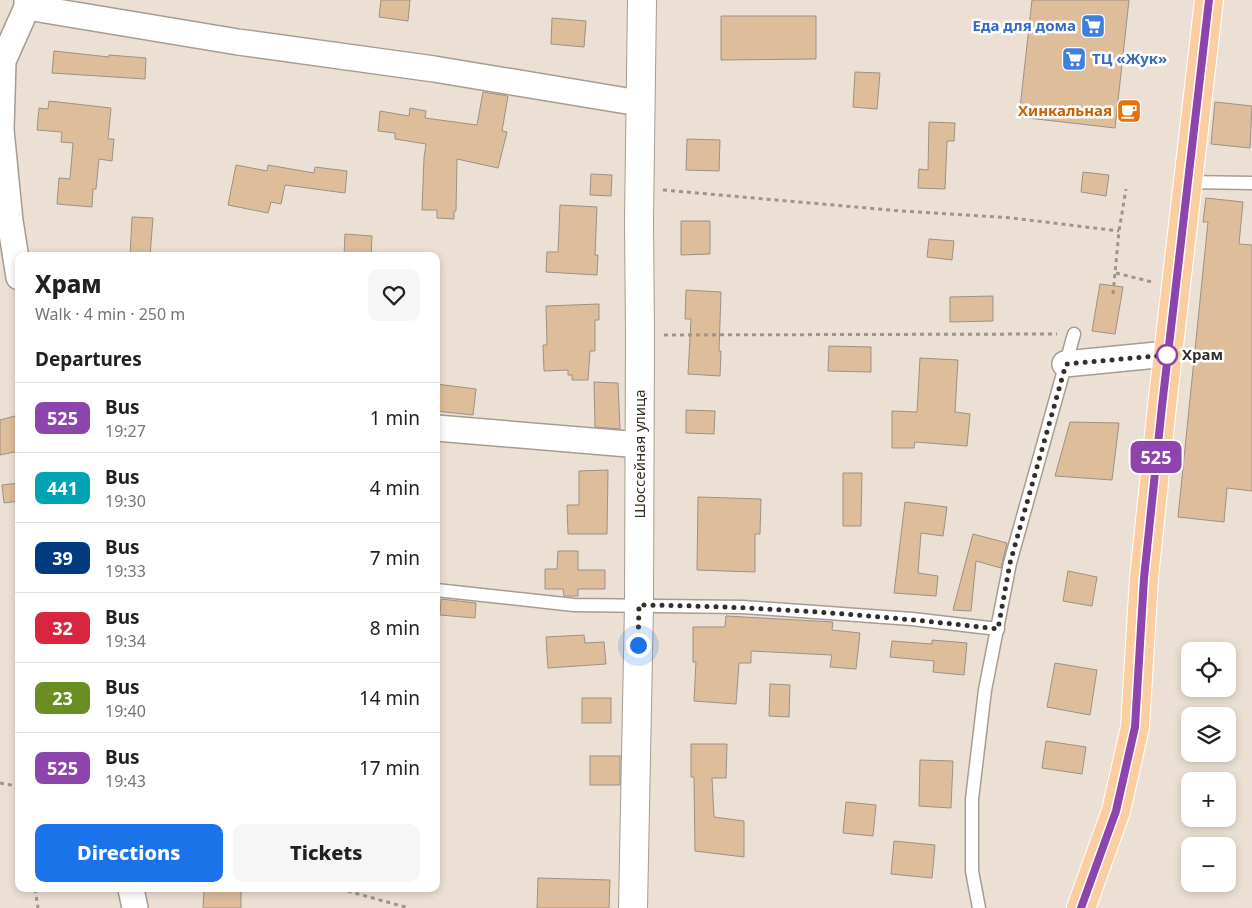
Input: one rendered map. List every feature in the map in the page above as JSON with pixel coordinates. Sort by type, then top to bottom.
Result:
[{"type":"main road","points":[[1081,908],[1116,811],[1135,727],[1144,578],[1186,182],[1209,0]]},
{"type":"street","name":"Шоссейная улица","points":[[633,908],[639,605],[642,0]]},
{"type":"street","points":[[15,252],[3,177],[1,130],[2,62],[27,3],[238,42],[434,69],[640,103]]},
{"type":"street","points":[[1066,364],[1167,354]]},
{"type":"street","points":[[440,428],[640,445]]},
{"type":"street","points":[[131,892],[134,908]]},
{"type":"lane","points":[[1186,182],[1252,183]]},
{"type":"lane","points":[[979,908],[972,871],[972,799],[985,690],[1010,563],[1074,334]]},
{"type":"lane","points":[[440,590],[574,605],[743,607],[912,619],[998,629]]},
{"type":"path","points":[[640,188],[820,203],[900,212],[1012,218],[1119,231]]},
{"type":"path","points":[[1113,294],[1119,231],[1126,189]]},
{"type":"path","points":[[1116,273],[1154,282]]},
{"type":"path","points":[[640,336],[1074,334]]},
{"type":"path","points":[[0,783],[15,788]]},
{"type":"path","points":[[35,892],[38,908]]},
{"type":"path","points":[[351,892],[410,908]]},
{"type":"building","points":[[381,0],[410,0],[408,21],[379,17]]},
{"type":"building","name":"ТЦ «Жук»","points":[[1032,0],[1129,0],[1115,128],[1019,117]]},
{"type":"building","points":[[721,16],[816,16],[816,59],[721,60]]},
{"type":"building","points":[[552,18],[586,21],[584,47],[551,44]]},
{"type":"building","points":[[54,51],[109,57],[109,55],[146,58],[145,79],[52,73]]},
{"type":"building","points":[[855,72],[880,73],[877,109],[853,107]]},
{"type":"building","points":[[483,92],[508,96],[502,131],[507,132],[498,168],[457,159],[456,211],[454,211],[454,219],[437,218],[437,210],[422,210],[426,144],[395,139],[395,133],[378,131],[380,111],[409,116],[410,108],[426,111],[425,118],[477,125]]},
{"type":"building","points":[[49,101],[111,108],[108,139],[114,139],[112,161],[99,159],[96,189],[93,189],[92,207],[57,204],[59,178],[70,179],[73,143],[61,142],[62,132],[37,130],[39,108],[48,109]]},
{"type":"building","points":[[1215,102],[1252,106],[1250,148],[1211,144]]},
{"type":"building","points":[[929,122],[955,123],[954,141],[947,141],[945,189],[918,188],[919,169],[928,170]]},
{"type":"building","points":[[687,139],[720,140],[719,171],[686,170]]},
{"type":"building","points":[[236,165],[267,171],[268,165],[314,173],[315,167],[347,171],[345,193],[285,185],[281,204],[271,202],[268,213],[228,205]]},
{"type":"building","points":[[1083,172],[1109,175],[1106,196],[1081,192]]},
{"type":"building","points":[[591,174],[612,175],[611,196],[590,195]]},
{"type":"building","points":[[1206,198],[1243,202],[1239,244],[1252,245],[1252,491],[1227,488],[1224,522],[1178,517],[1208,222],[1203,222]]},
{"type":"building","points":[[560,205],[597,207],[595,255],[598,255],[597,275],[546,272],[547,252],[558,252]]},
{"type":"building","points":[[132,217],[153,218],[150,252],[130,252]]},
{"type":"building","points":[[681,221],[710,221],[710,254],[681,255]]},
{"type":"building","points":[[345,234],[372,236],[371,252],[344,252]]},
{"type":"building","points":[[929,239],[954,241],[952,260],[927,257]]},
{"type":"building","points":[[1100,284],[1123,287],[1115,334],[1092,331]]},
{"type":"building","points":[[686,290],[721,292],[720,376],[688,374],[691,319],[685,319]]},
{"type":"building","points":[[993,296],[993,321],[950,322],[950,297]]},
{"type":"building","points":[[599,304],[599,320],[595,320],[595,351],[590,351],[588,380],[572,380],[572,375],[568,375],[568,370],[544,371],[543,345],[547,345],[546,306]]},
{"type":"building","points":[[829,346],[871,347],[871,372],[828,371]]},
{"type":"building","points":[[920,358],[958,360],[955,412],[970,414],[967,446],[915,442],[914,448],[892,448],[892,411],[917,412]]},
{"type":"building","points":[[594,382],[618,383],[620,429],[595,427]]},
{"type":"building","points":[[440,384],[476,389],[473,415],[440,411]]},
{"type":"building","points":[[686,410],[715,411],[714,434],[686,433]]},
{"type":"building","points":[[15,416],[15,452],[0,455],[0,420]]},
{"type":"building","points":[[1070,422],[1119,423],[1112,480],[1055,476]]},
{"type":"building","points":[[608,470],[607,534],[568,534],[567,505],[579,505],[579,471]]},
{"type":"building","points":[[843,473],[862,473],[861,526],[843,526]]},
{"type":"building","points":[[15,483],[15,502],[4,503],[2,485]]},
{"type":"building","points":[[698,497],[761,499],[760,534],[755,534],[755,572],[697,570]]},
{"type":"building","points":[[905,502],[947,507],[943,536],[921,533],[918,573],[938,576],[936,596],[894,593]]},
{"type":"building","points":[[973,534],[1007,543],[1001,568],[976,561],[971,611],[953,610]]},
{"type":"building","points":[[558,551],[578,551],[578,570],[605,570],[605,589],[578,589],[578,596],[564,596],[563,589],[545,589],[545,569],[557,569]]},
{"type":"building","points":[[1068,571],[1097,577],[1092,606],[1063,601]]},
{"type":"building","points":[[441,599],[476,603],[475,618],[440,615]]},
{"type":"building","points":[[726,616],[833,622],[832,630],[860,633],[856,669],[830,667],[832,655],[751,651],[751,663],[739,663],[736,704],[694,701],[696,662],[693,662],[693,627],[725,627]]},
{"type":"building","points":[[584,635],[585,643],[604,642],[606,664],[548,668],[546,637]]},
{"type":"building","points":[[932,640],[967,643],[964,675],[933,672],[934,661],[890,657],[892,641],[932,644]]},
{"type":"building","points":[[1055,663],[1097,670],[1090,715],[1047,707]]},
{"type":"building","points":[[770,684],[790,685],[789,717],[769,716]]},
{"type":"building","points":[[582,698],[611,698],[611,723],[582,723]]},
{"type":"building","points":[[1046,741],[1086,747],[1082,774],[1042,768]]},
{"type":"building","points":[[691,744],[727,744],[726,778],[712,778],[714,817],[744,821],[744,857],[695,851],[694,777],[691,777]]},
{"type":"building","points":[[590,756],[620,756],[620,785],[590,785]]},
{"type":"building","points":[[920,760],[953,761],[951,808],[919,806]]},
{"type":"building","points":[[846,802],[876,805],[873,836],[843,833]]},
{"type":"building","points":[[894,841],[935,845],[932,878],[891,874]]},
{"type":"building","points":[[538,878],[610,880],[609,908],[537,908]]},
{"type":"building","points":[[204,892],[241,892],[241,908],[203,908]]},
{"type":"bus line","name":"525","points":[[1081,908],[1116,811],[1135,727],[1144,578],[1174,286],[1209,0]]},
{"type":"place","name":"Еда для дома","points":[[1093,26]]},
{"type":"place","name":"ТЦ «Жук»","points":[[1074,59]]},
{"type":"place","name":"Хинкальная","points":[[1129,111]]},
{"type":"place","name":"Храм","points":[[1167,355]]},
{"type":"route","points":[[638,645],[639,605],[743,607],[912,619],[998,629],[1010,563],[1066,364],[1167,355]]}]
